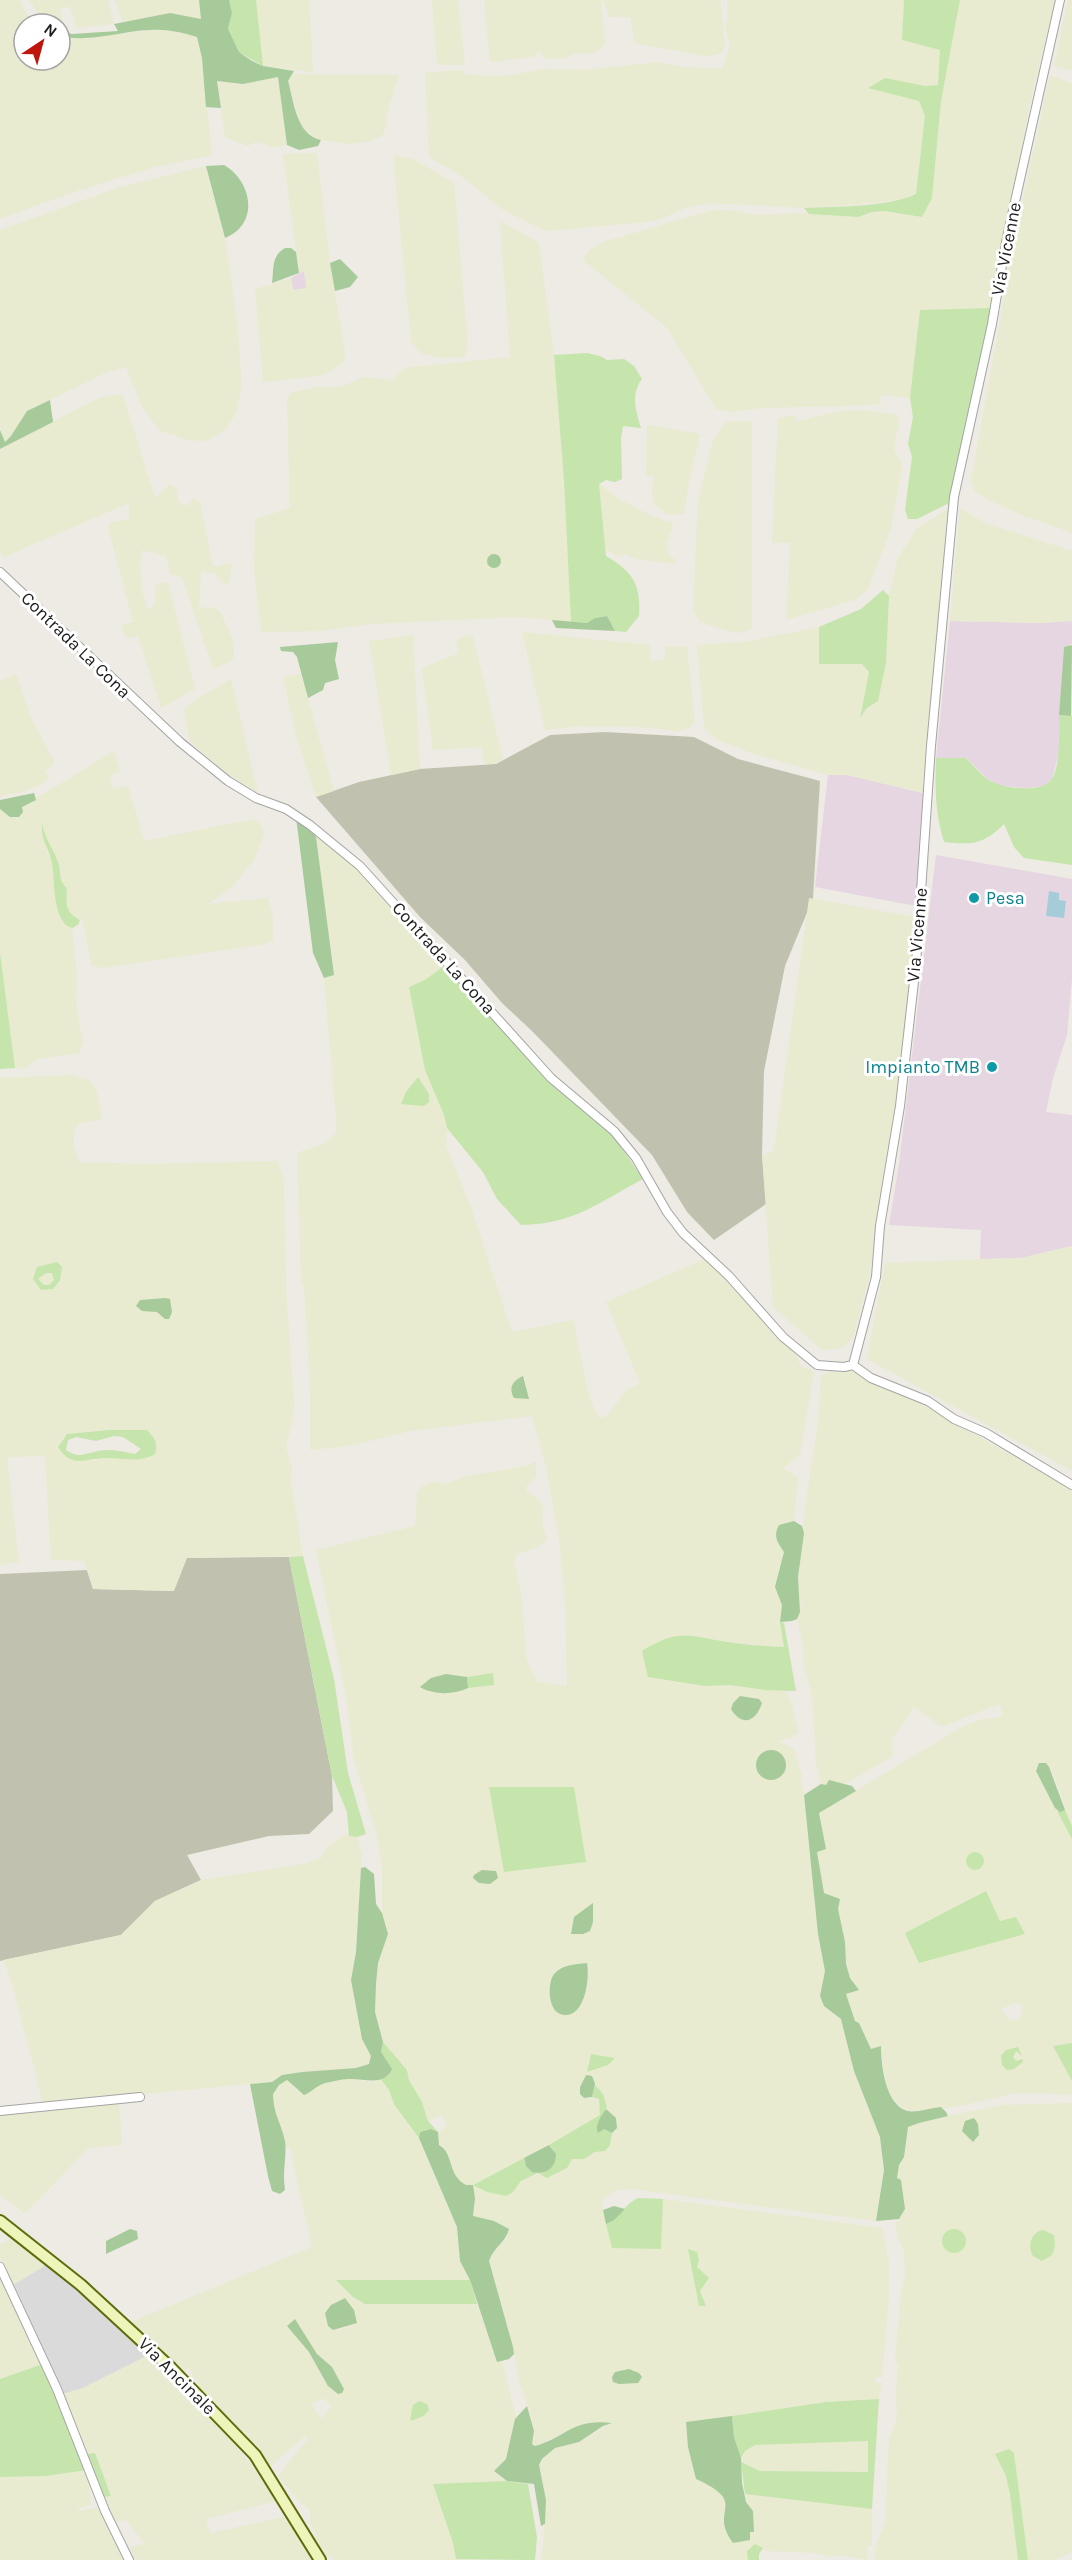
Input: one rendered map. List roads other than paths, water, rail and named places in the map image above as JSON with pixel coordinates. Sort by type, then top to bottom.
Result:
[{"type":"main road","name":"Via Ancinale","points":[[0,2222],[81,2285],[155,2352],[255,2455],[320,2560]]},
{"type":"street","name":"Via Vicenne","points":[[853,1365],[876,1277],[880,1226],[900,1106],[916,964],[931,746],[954,500],[992,324],[1006,242],[1060,0]]},
{"type":"street","name":"Contrada La Cona","points":[[0,572],[180,742],[228,781],[256,798],[286,809],[310,825],[360,866],[551,1078],[614,1131],[636,1158],[667,1212],[683,1233],[729,1276],[783,1337],[817,1365],[844,1367],[853,1365]]},
{"type":"street","points":[[853,1365],[871,1378],[928,1401],[954,1419],[986,1434],[1072,1485]]},
{"type":"street","points":[[0,2111],[140,2097]]},
{"type":"street","points":[[0,2267],[57,2389],[105,2511],[129,2560]]},
{"type":"water","points":[[1049,891],[1059,893],[1059,900],[1066,901],[1064,918],[1046,916]]},
{"type":"place","name":"Pesa","points":[[974,898]]},
{"type":"place","name":"Impianto TMB","points":[[992,1067]]}]
